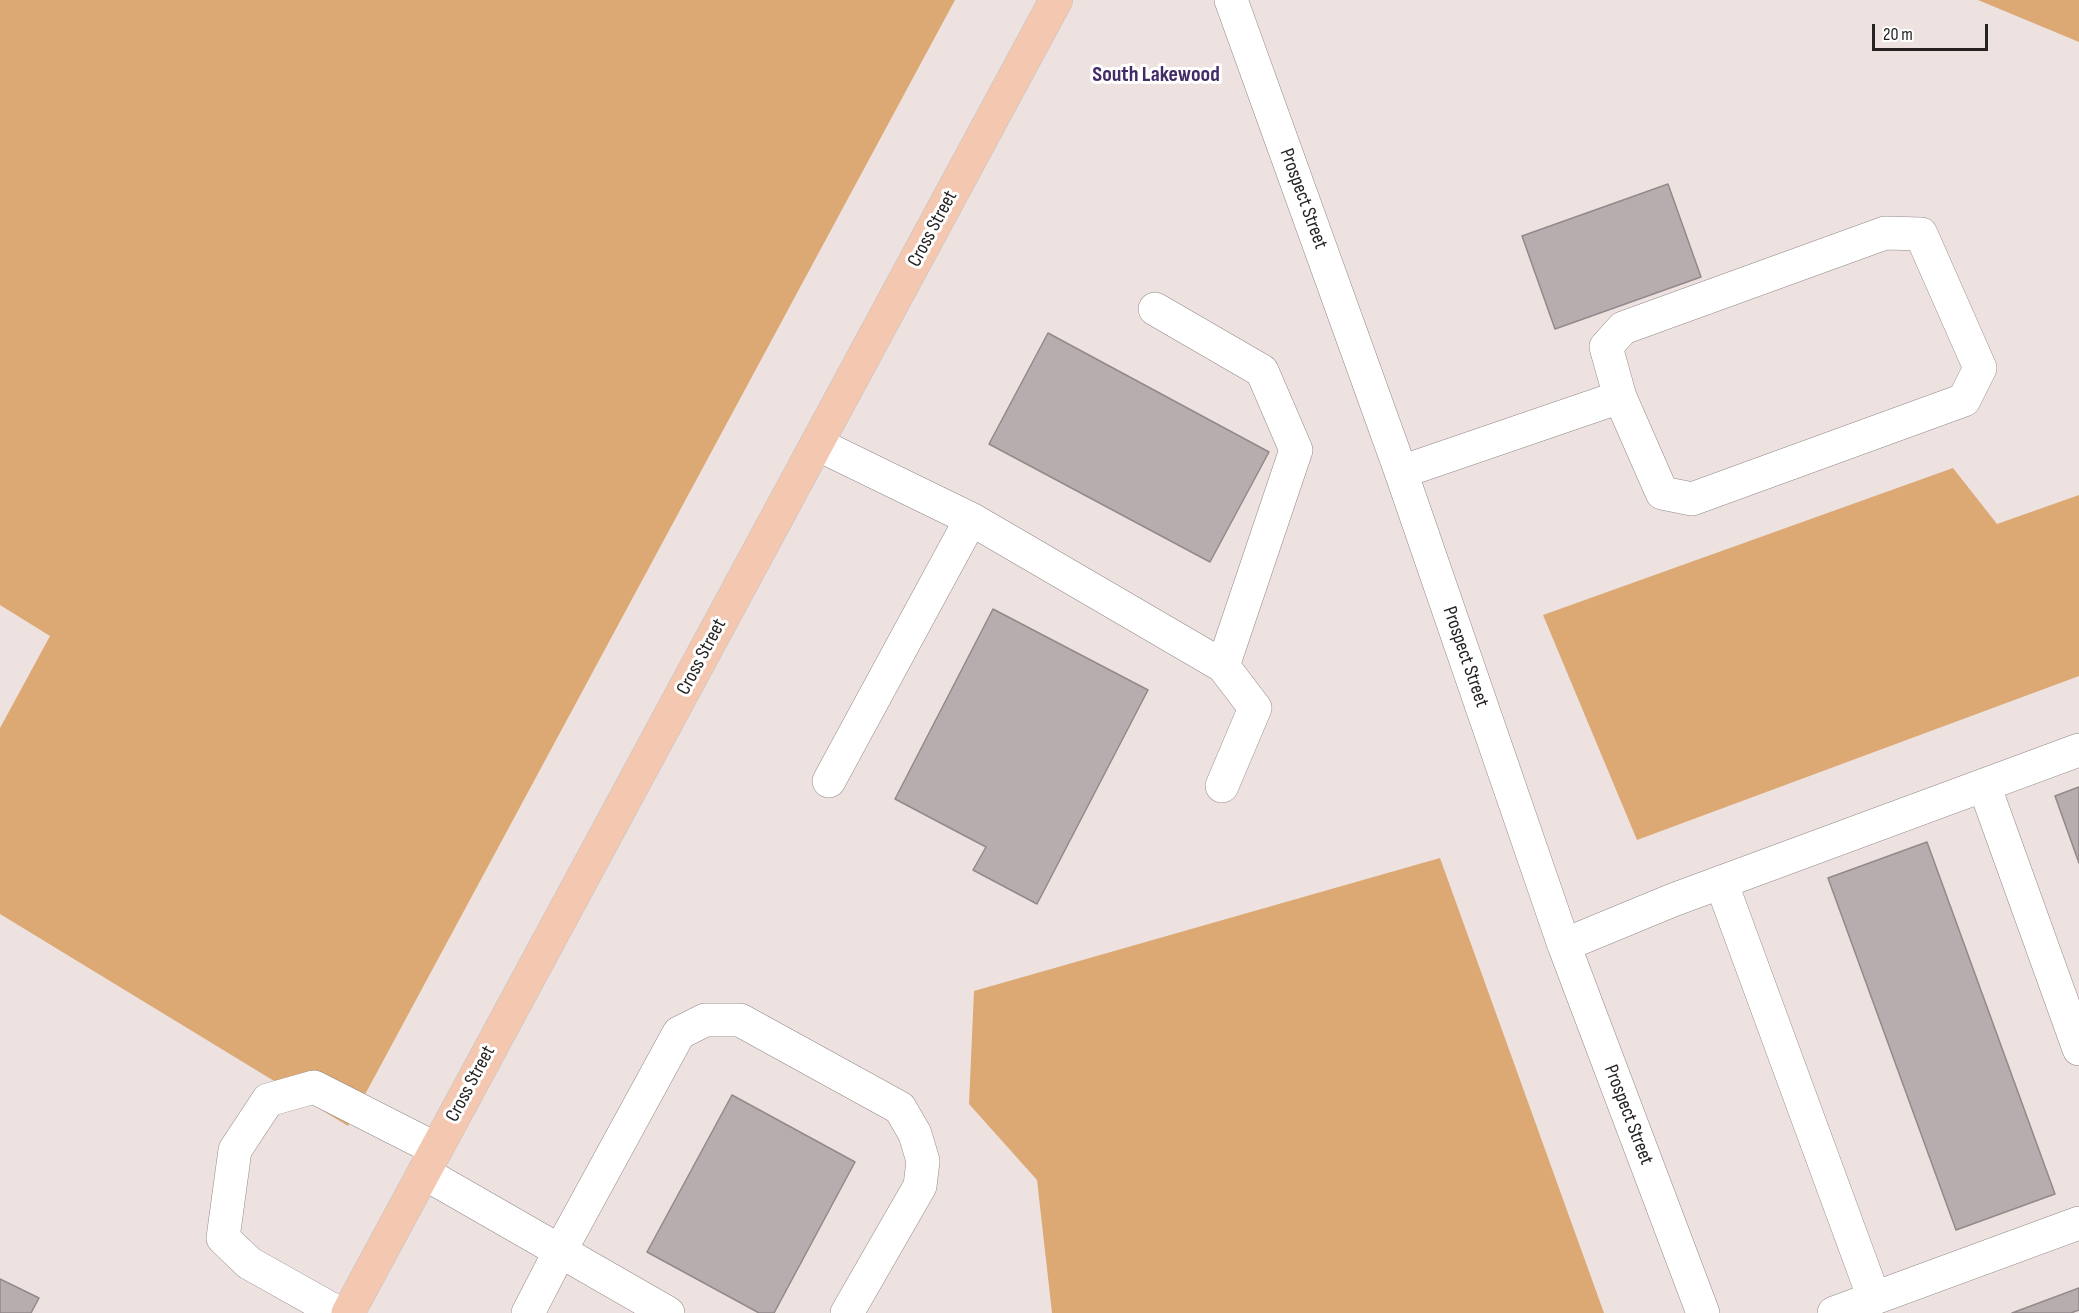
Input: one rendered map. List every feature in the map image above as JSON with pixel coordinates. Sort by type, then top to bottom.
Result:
[{"type":"main road","name":"Cross Street","points":[[348,1313],[1056,0]]},
{"type":"street","name":"Prospect Street","points":[[1231,0],[1401,472],[1564,945],[1703,1313]]},
{"type":"street","points":[[1885,233],[1921,234],[1980,368],[1964,400],[1692,499],[1662,493],[1620,397],[1606,347],[1623,328],[1885,233]]},
{"type":"street","points":[[1155,309],[1262,371],[1296,450],[1222,666]]},
{"type":"street","points":[[1401,472],[1620,397]]},
{"type":"street","points":[[817,444],[971,519],[1222,666],[1255,708],[1222,786]]},
{"type":"street","points":[[829,781],[971,519]]},
{"type":"street","points":[[1564,945],[1721,882],[2079,750]]},
{"type":"street","points":[[1984,785],[2079,1049]]},
{"type":"street","points":[[1721,882],[1874,1298]]},
{"type":"street","points":[[528,1313],[679,1033],[705,1020],[740,1020],[900,1108],[915,1134],[923,1161],[920,1186],[847,1313]]},
{"type":"street","points":[[338,1313],[249,1263],[223,1238],[235,1150],[268,1100],[314,1087],[430,1161],[560,1251],[668,1313]]},
{"type":"street","points":[[1834,1313],[2079,1223]]},
{"type":"shaded area","points":[[0,0],[955,0],[348,1126],[0,914],[0,728],[50,636],[0,605]]},
{"type":"shaded area","points":[[1978,0],[2079,0],[2079,42]]},
{"type":"shaded area","points":[[1953,468],[1997,524],[2079,495],[2079,676],[1637,840],[1543,615]]},
{"type":"shaded area","points":[[1440,858],[1604,1313],[1052,1313],[1037,1180],[969,1104],[974,991]]},
{"type":"building","points":[[1668,184],[1701,277],[1555,329],[1522,236]]},
{"type":"building","points":[[1048,333],[1269,452],[1210,562],[989,444]]},
{"type":"building","points":[[993,609],[1148,690],[1037,904],[973,870],[986,847],[895,799]]},
{"type":"building","points":[[2079,787],[2079,863],[2055,796]]},
{"type":"building","points":[[1927,842],[2055,1194],[1956,1230],[1828,878]]},
{"type":"building","points":[[732,1095],[855,1162],[774,1313],[759,1313],[647,1252]]},
{"type":"building","points":[[0,1279],[39,1298],[31,1313],[0,1313]]},
{"type":"building","points":[[2079,1288],[2079,1310],[2071,1313],[2012,1313]]},
{"type":"district","name":"South Lakewood","points":[[1156,75]]}]
